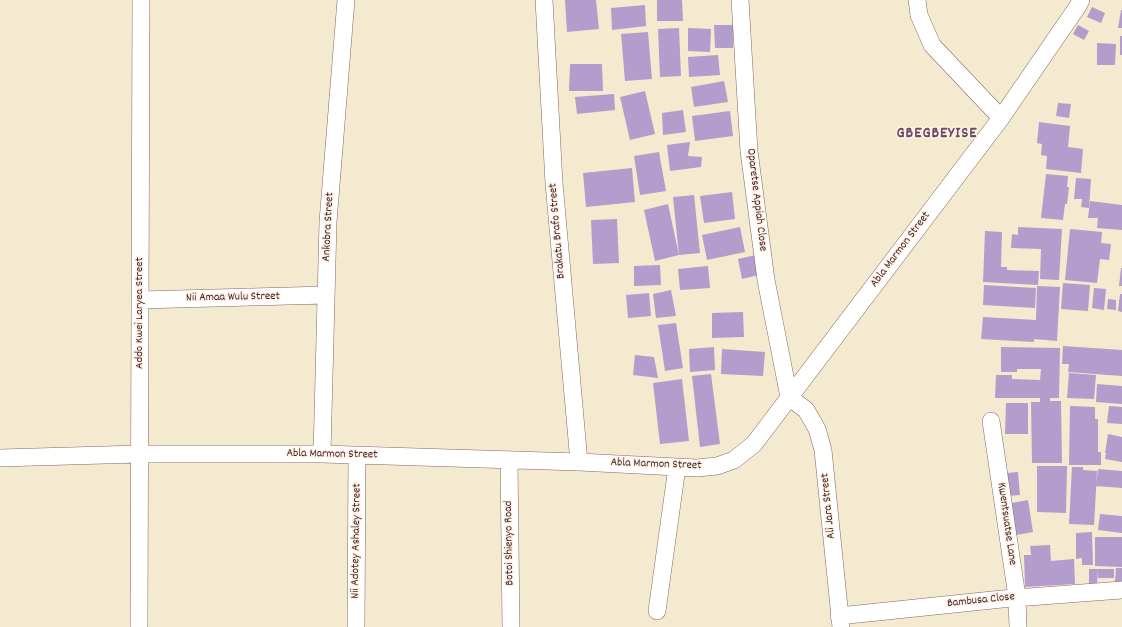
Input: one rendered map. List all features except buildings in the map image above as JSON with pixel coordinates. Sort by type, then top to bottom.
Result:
[{"type":"street","name":"Addo Kwei Laryea Street","points":[[139,627],[141,0]]},
{"type":"street","name":"Ankobra Street","points":[[322,454],[328,222],[346,0]]},
{"type":"street","name":"Brakatu Brafo Street","points":[[544,0],[554,183],[579,462]]},
{"type":"street","name":"Oparetse Appiah Close","points":[[740,0],[749,150],[766,280],[789,397]]},
{"type":"street","points":[[917,0],[920,15],[932,45],[1001,118]]},
{"type":"street","name":"Abla Marmon Street","points":[[0,458],[139,454],[322,454],[579,462],[697,468],[717,466],[734,460],[754,444],[1001,118],[1081,0]]},
{"type":"street","name":"Nii Amaa Wulu Street","points":[[140,300],[326,295]]},
{"type":"street","name":"Ali Jara Street","points":[[789,397],[806,410],[817,429],[823,450],[840,622]]},
{"type":"street","name":"Kwentsuatse Lane","points":[[991,421],[1016,597],[1018,627]]},
{"type":"street","name":"Nii Adotey Ashaley Street","points":[[356,627],[358,456]]},
{"type":"street","name":"Botoi Shienyo Road","points":[[509,460],[511,627]]},
{"type":"street","points":[[657,611],[677,467]]},
{"type":"street","name":"Bambusa Close","points":[[840,622],[1016,597],[1122,590]]},
{"type":"district","name":"GBEGBEYISE","points":[[937,135]]}]
